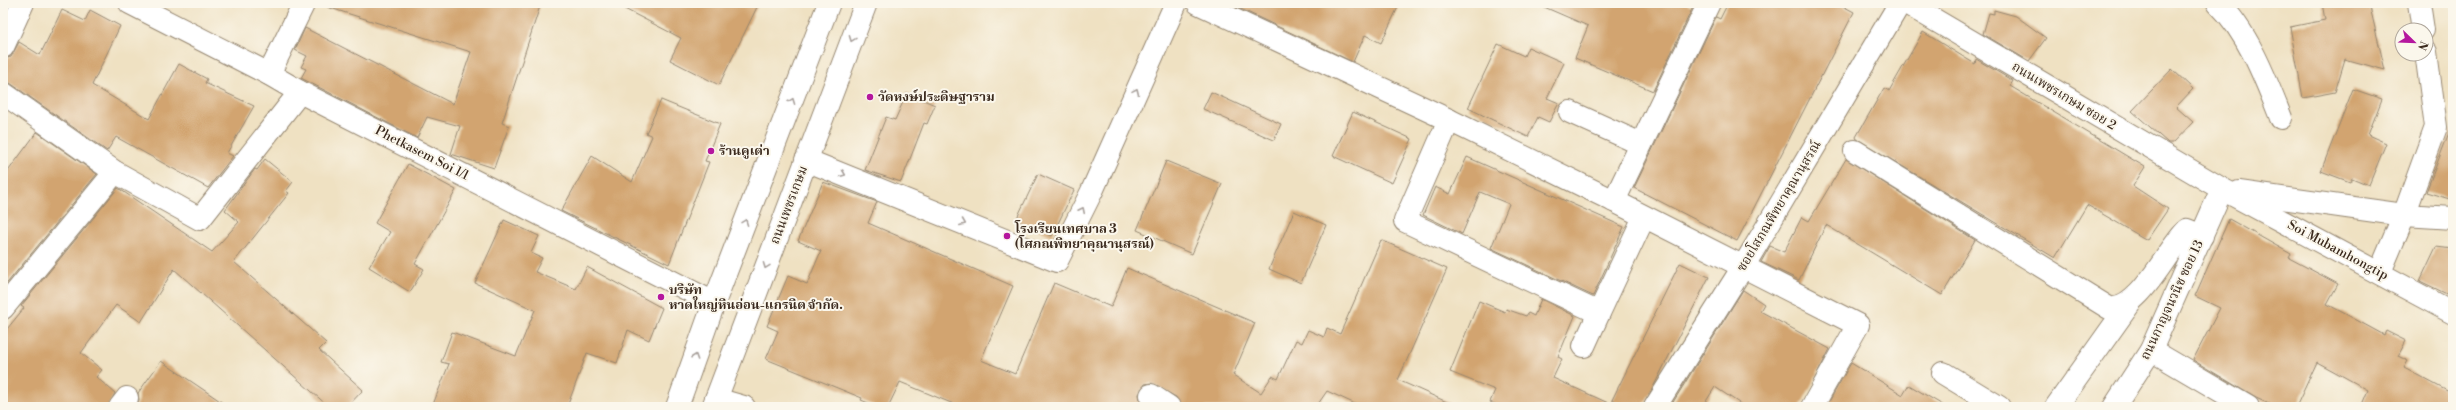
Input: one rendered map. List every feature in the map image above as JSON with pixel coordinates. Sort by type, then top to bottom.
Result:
[{"type":"street","points":[[3,47],[23,3]]},
{"type":"street","name":"Phetkasem Soi 1/1","points":[[130,3],[269,74],[300,92],[714,303]]},
{"type":"street","points":[[269,74],[304,3]]},
{"type":"street","points":[[677,407],[714,303],[829,3]]},
{"type":"street","name":"ถนนเพชรเกษม","points":[[714,403],[866,3]]},
{"type":"street","points":[[806,160],[1057,261],[1092,191],[1176,3]]},
{"type":"street","points":[[1198,3],[1449,120],[1644,216],[1858,325],[1812,407]]},
{"type":"street","points":[[1614,201],[1709,3]]},
{"type":"street","name":"ซอยโสภณพิทยาคุณานุสรณ์","points":[[1654,407],[1743,267],[1900,3]]},
{"type":"street","name":"ถนนเพชรเกษม ซอย 2","points":[[1906,3],[2222,189]]},
{"type":"street","points":[[2218,3],[2245,40],[2264,74],[2281,118]]},
{"type":"street","points":[[2419,3],[2422,22]]},
{"type":"street","points":[[2380,272],[2404,215],[2436,127],[2427,62]]},
{"type":"street","points":[[3,93],[115,172],[200,219],[300,92]]},
{"type":"street","points":[[1570,112],[1641,144]]},
{"type":"street","points":[[1449,120],[1405,221],[1599,313]]},
{"type":"street","points":[[1855,151],[2102,305],[2116,309],[2130,302]]},
{"type":"street","points":[[3,308],[115,172]]},
{"type":"street","points":[[2222,189],[2404,215],[2453,218]]},
{"type":"street","name":"ถนนกาญจนวนิช ซอย 13","points":[[2114,407],[2151,350],[2222,189]]},
{"type":"street","name":"Soi Mubamhongtip","points":[[2222,189],[2453,312]]},
{"type":"street","points":[[1584,346],[1644,216]]},
{"type":"street","points":[[2056,407],[2130,302],[2187,230],[2202,236]]},
{"type":"street","points":[[2151,350],[2248,407]]},
{"type":"street","points":[[1943,373],[1999,407]]},
{"type":"street","points":[[684,387],[714,403],[744,407]]},
{"type":"street","points":[[1151,395],[1169,407]]},
{"type":"building","points":[[328,3],[541,3],[502,123],[509,126],[494,168],[451,154],[460,126],[427,117],[417,138],[301,78],[306,69],[301,67],[307,56],[295,50],[305,28],[453,104],[471,52],[327,7]]},
{"type":"building","points":[[613,3],[759,3],[719,85],[670,60],[681,38]]},
{"type":"building","points":[[1228,3],[1400,3],[1381,43],[1365,35],[1353,62]]},
{"type":"building","points":[[1535,3],[1683,3],[1693,7],[1653,91],[1575,58],[1588,26]]},
{"type":"building","points":[[1728,3],[1837,3],[1854,12],[1737,241],[1634,188],[1716,17],[1720,19]]},
{"type":"building","points":[[2322,3],[2369,3],[2385,70],[2345,59],[2335,92],[2303,98],[2290,27],[2325,20]]},
{"type":"building","points":[[62,10],[85,21],[90,10],[120,26],[92,85],[149,119],[179,64],[207,79],[205,83],[254,106],[227,153],[233,156],[208,188],[116,137],[107,151],[10,83],[3,81],[3,59],[11,57],[19,42],[40,55]]},
{"type":"building","points":[[1994,10],[2016,16],[2046,38],[2029,61],[1983,34],[1989,13],[1994,14]]},
{"type":"building","points":[[1923,32],[1975,64],[1976,59],[2013,81],[2010,86],[2145,167],[2133,186],[2168,209],[2147,240],[2087,205],[2055,258],[1857,139],[1856,137],[1884,88],[1889,91]]},
{"type":"building","points":[[1498,44],[1524,56],[1528,47],[1564,63],[1547,98],[1559,103],[1549,122],[1538,117],[1528,137],[1468,108]]},
{"type":"building","points":[[2172,69],[2193,89],[2176,107],[2193,122],[2173,143],[2168,143],[2132,111]]},
{"type":"building","points":[[2353,89],[2382,99],[2368,135],[2386,143],[2369,185],[2352,178],[2350,182],[2321,171]]},
{"type":"building","points":[[1211,92],[1281,124],[1274,140],[1203,109]]},
{"type":"building","points":[[907,93],[935,105],[927,124],[924,123],[901,182],[865,170],[886,117],[895,120]]},
{"type":"building","points":[[661,100],[720,124],[705,161],[709,162],[669,264],[561,211],[592,156],[632,182],[652,136],[646,133]]},
{"type":"building","points":[[1353,112],[1412,139],[1392,183],[1333,156]]},
{"type":"building","points":[[2450,130],[2453,131],[2453,200],[2426,192]]},
{"type":"building","points":[[37,132],[97,174],[3,288],[3,178]]},
{"type":"building","points":[[1467,157],[1624,227],[1593,296],[1491,248],[1509,204],[1480,192],[1462,234],[1423,215],[1435,187],[1450,194]]},
{"type":"building","points":[[265,159],[293,182],[286,191],[289,193],[234,262],[326,343],[319,350],[363,390],[347,407],[329,407],[174,269],[141,322],[116,305],[81,353],[102,370],[96,377],[115,393],[108,407],[3,407],[3,334],[24,308],[21,306],[118,188],[212,252],[239,222],[225,210],[255,169],[257,170]]},
{"type":"building","points":[[1846,159],[1975,240],[1942,295],[1826,225],[1799,280],[1761,262],[1770,246],[1784,252],[1802,217],[1809,221]]},
{"type":"building","points":[[1166,161],[1222,184],[1192,254],[1137,230]]},
{"type":"building","points":[[408,164],[456,190],[415,264],[424,269],[410,292],[369,267],[390,232],[375,223]]},
{"type":"building","points":[[1038,174],[1074,190],[1052,236],[1016,220]]},
{"type":"building","points":[[823,182],[877,202],[868,223],[1013,286],[981,360],[1015,374],[1054,283],[1111,307],[1127,268],[1255,323],[1233,375],[1261,393],[1272,376],[1278,379],[1296,340],[1302,343],[1308,330],[1324,337],[1327,328],[1340,334],[1381,240],[1447,269],[1398,380],[1458,407],[1362,407],[1327,391],[1316,407],[1181,407],[1176,397],[1151,383],[1145,384],[1139,394],[1140,401],[1146,407],[961,407],[900,382],[888,407],[878,407],[861,400],[862,398],[766,359],[778,331],[767,326],[788,276],[807,284],[821,251],[798,241]]},
{"type":"building","points":[[1294,211],[1326,225],[1301,283],[1269,269]]},
{"type":"building","points":[[2229,219],[2291,254],[2289,258],[2338,284],[2327,304],[2384,335],[2386,331],[2406,341],[2398,356],[2408,361],[2404,368],[2453,394],[2446,407],[2361,407],[2368,390],[2317,362],[2296,407],[2276,407],[2256,398],[2193,360],[2220,308],[2195,296]]},
{"type":"building","points":[[504,220],[539,236],[531,253],[542,258],[535,272],[576,289],[587,267],[662,308],[649,340],[628,330],[617,363],[587,353],[567,407],[432,407],[449,364],[441,362],[452,332],[516,356],[535,310],[475,283]]},
{"type":"building","points":[[2436,247],[2453,249],[2453,297],[2420,281]]},
{"type":"building","points":[[1680,263],[1709,277],[1643,407],[1627,407],[1612,400]]},
{"type":"building","points":[[1743,290],[1764,304],[1760,311],[1830,349],[1800,407],[1745,407],[1715,387],[1703,406],[1705,407],[1670,407]]},
{"type":"building","points":[[1541,299],[1575,316],[1558,357],[1562,359],[1553,378],[1617,407],[1501,407],[1490,402],[1495,390],[1450,372],[1479,301],[1505,312],[1506,309],[1526,316],[1528,313],[1534,316]]},
{"type":"building","points":[[161,361],[229,407],[136,407],[139,400],[138,393]]},
{"type":"building","points":[[1851,363],[1903,395],[1909,385],[1946,407],[1826,407]]},
{"type":"place","name":"วัดหงษ์ประดิษฐาราม","points":[[870,97]]},
{"type":"place","name":"ร้านคูเต่า","points":[[711,151]]},
{"type":"place","name":"โรงเรียนเทศบาล 3 (โศภณพิทยาคุณานุสรณ์)","points":[[1007,236]]},
{"type":"place","name":"บริษัท หาดใหญ่หินอ่อน-แกรนิต จำกัด.","points":[[661,297]]}]
